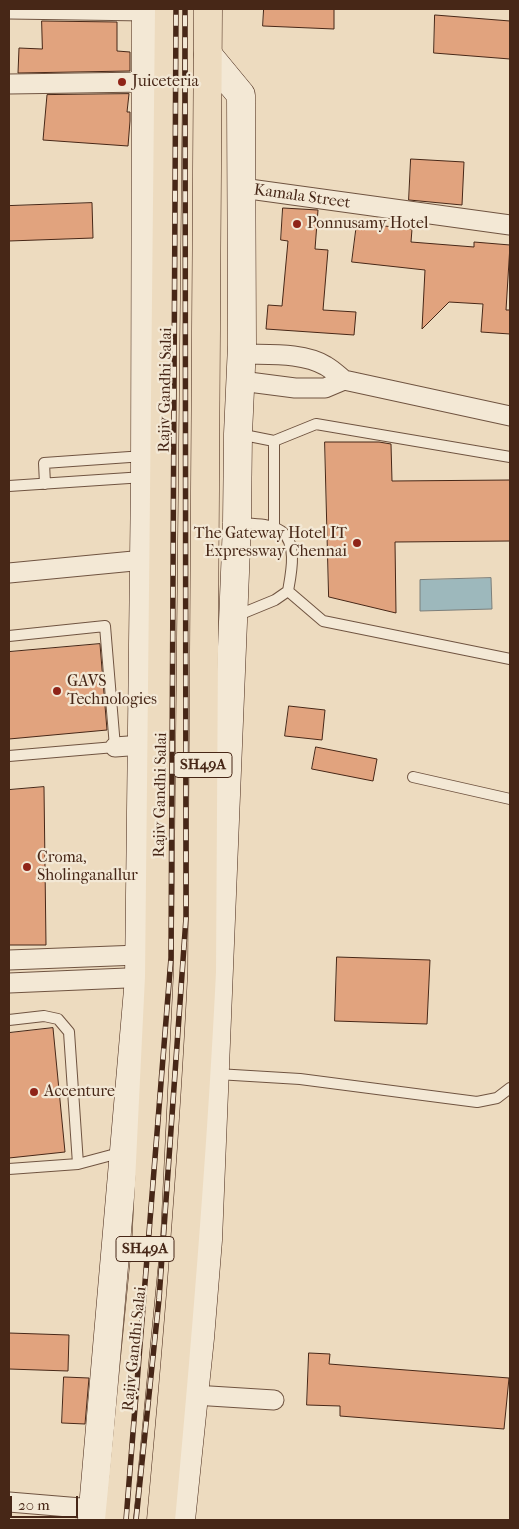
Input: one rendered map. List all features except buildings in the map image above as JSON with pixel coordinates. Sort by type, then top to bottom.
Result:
[{"type":"main road","name":"Rajiv Gandhi Salai","points":[[154,9],[154,522]]},
{"type":"main road","name":"SH49A","points":[[161,1520],[183,1395],[182,1287],[197,1082],[202,945],[208,9]]},
{"type":"main road","name":"Rajiv Gandhi Salai","points":[[118,1520],[146,1244],[149,963],[162,657],[153,569]]},
{"type":"main road","points":[[153,569],[168,586],[180,594],[196,590],[204,578]]},
{"type":"main road","points":[[162,657],[168,648],[178,643],[192,642],[204,656]]},
{"type":"main road","points":[[149,963],[202,945]]},
{"type":"main road","points":[[131,1389],[183,1395]]},
{"type":"street","points":[[9,9],[154,9],[146,82],[145,466],[154,522],[153,569],[128,746],[149,963],[124,1152],[92,1515],[9,1502]]},
{"type":"street","points":[[181,1520],[183,1395],[200,1338],[208,1240],[238,523],[238,434],[242,354],[241,95],[208,55]]},
{"type":"street","points":[[9,84],[146,82]]},
{"type":"street","name":"Kamala Street","points":[[242,188],[510,225]]},
{"type":"street","points":[[242,354],[288,356],[315,361],[326,366],[344,380],[510,416]]},
{"type":"street","points":[[241,381],[295,388],[325,388],[344,380]]},
{"type":"street","points":[[9,573],[153,569]]},
{"type":"street","points":[[9,960],[149,963]]},
{"type":"street","points":[[9,984],[149,963]]},
{"type":"street","points":[[183,1395],[274,1400]]},
{"type":"lane","points":[[238,434],[274,441],[316,424],[510,457]]},
{"type":"lane","points":[[274,441],[274,528]]},
{"type":"lane","points":[[45,484],[44,463],[145,466]]},
{"type":"lane","points":[[9,486],[45,484],[145,466]]},
{"type":"lane","points":[[234,616],[274,600],[288,591],[292,571],[290,545],[282,532],[264,524],[238,523]]},
{"type":"lane","points":[[288,591],[323,621],[510,658]]},
{"type":"lane","points":[[9,636],[105,626],[128,746],[9,756]]},
{"type":"lane","points":[[412,777],[510,799]]},
{"type":"lane","points":[[9,1020],[44,1016],[58,1019],[69,1032],[78,1164]]},
{"type":"lane","points":[[215,1074],[300,1079],[477,1102],[497,1098],[510,1088]]},
{"type":"lane","points":[[9,1170],[78,1164],[124,1152]]},
{"type":"water","points":[[491,578],[492,609],[420,611],[420,580]]},
{"type":"railway","points":[[126,1520],[171,958],[176,9]]},
{"type":"railway","points":[[136,1520],[159,1299],[186,918],[185,9]]},
{"type":"place","name":"Juiceteria","points":[[122,82]]},
{"type":"place","name":"Ponnusamy Hotel","points":[[297,224]]},
{"type":"place","name":"The Gateway Hotel IT Expressway Chennai","points":[[357,543]]},
{"type":"place","name":"GAVS Technologies","points":[[57,691]]},
{"type":"place","name":"Croma, Sholinganallur","points":[[27,867]]},
{"type":"place","name":"Accenture","points":[[34,1092]]}]
